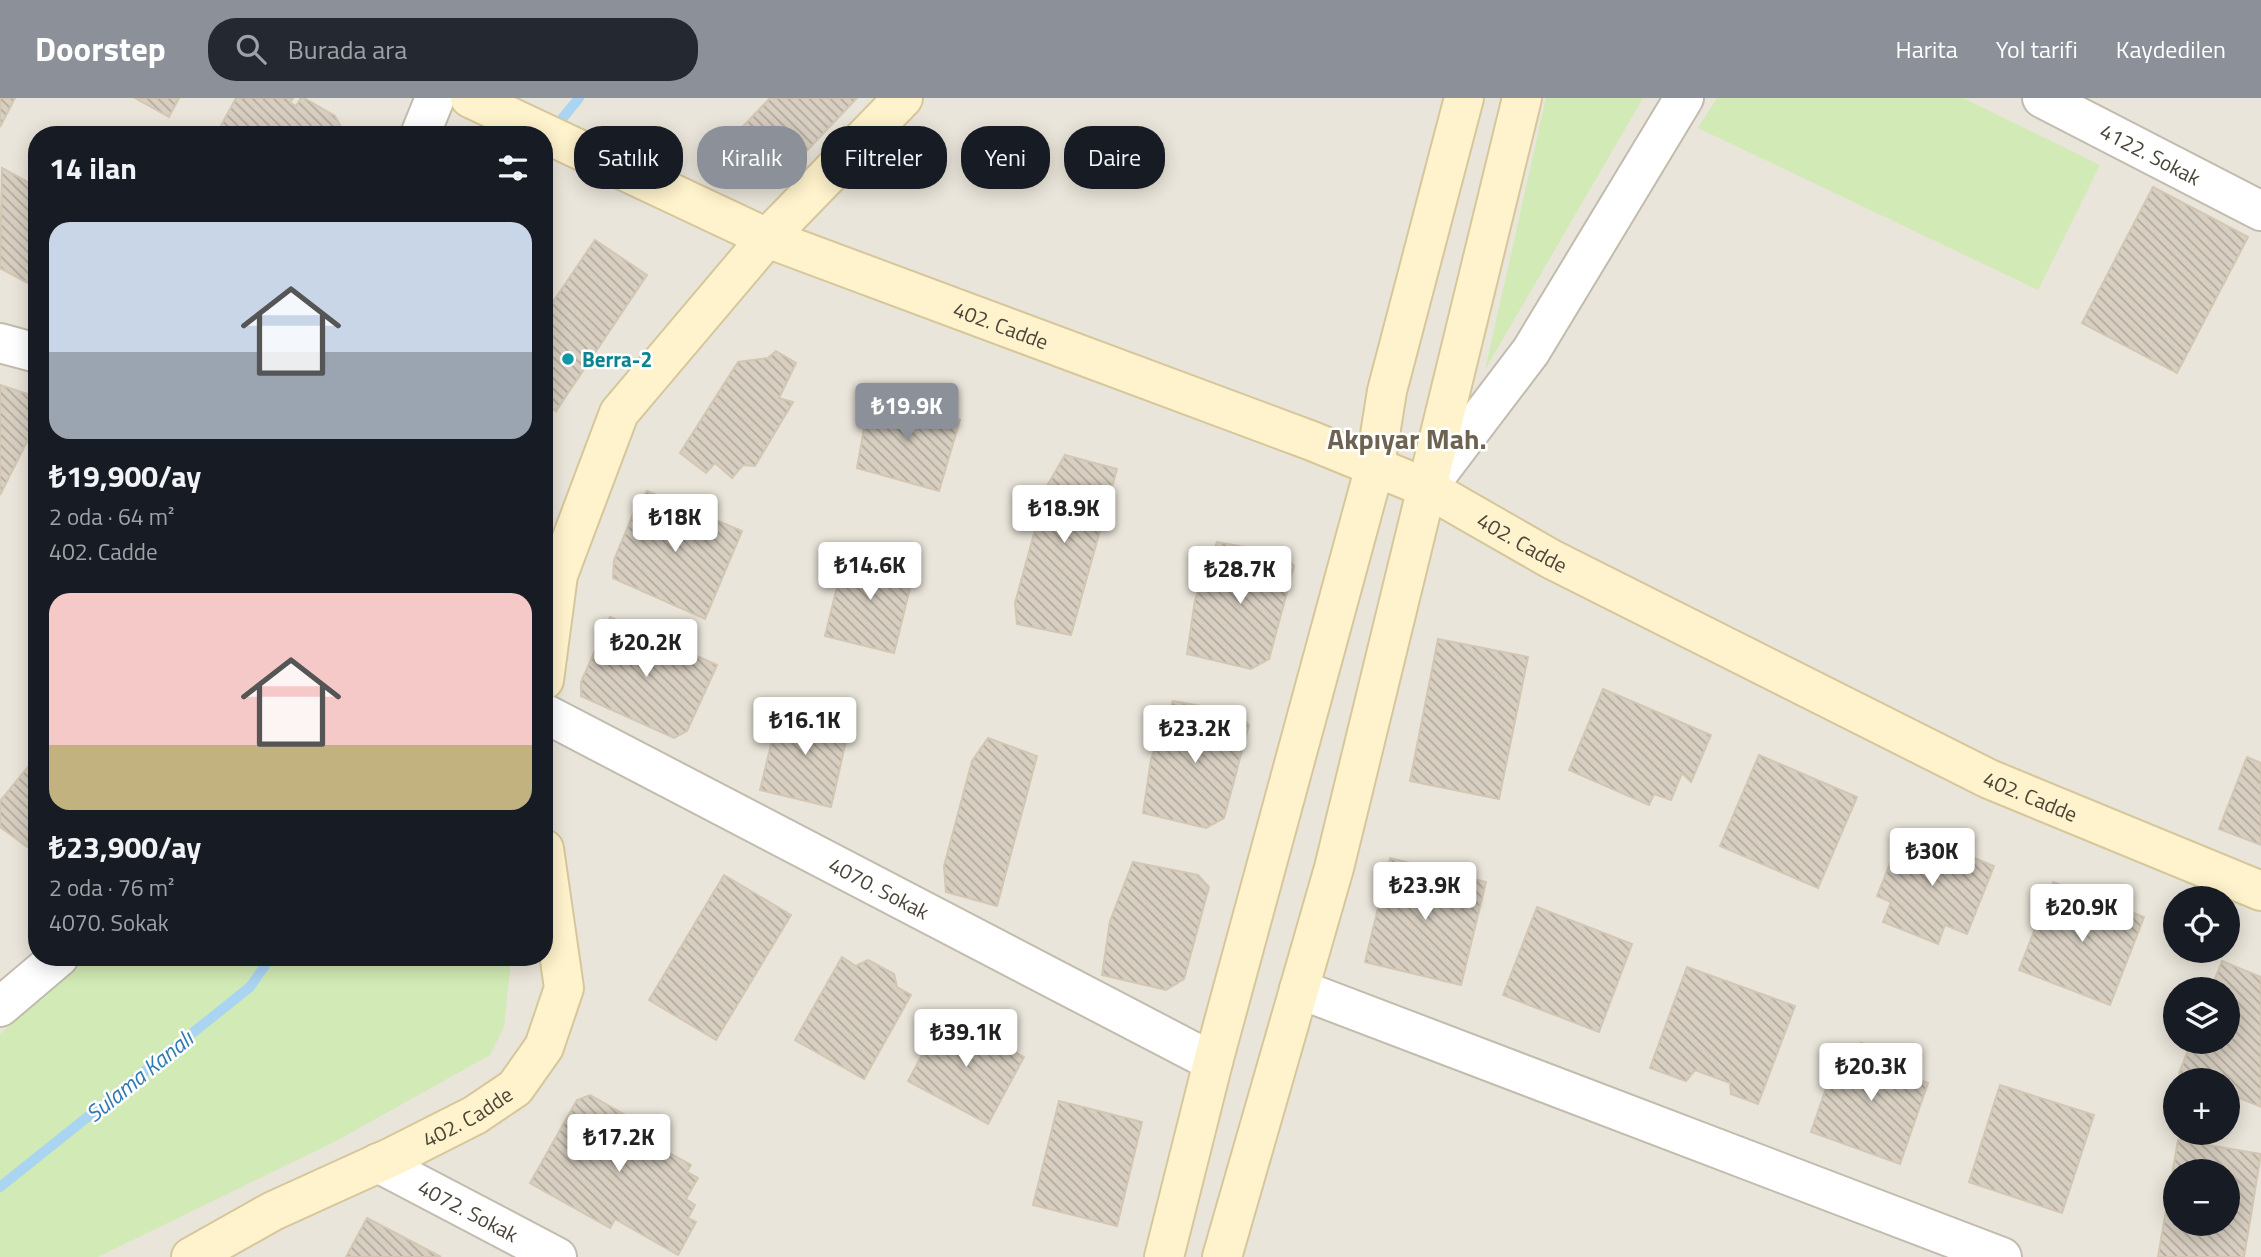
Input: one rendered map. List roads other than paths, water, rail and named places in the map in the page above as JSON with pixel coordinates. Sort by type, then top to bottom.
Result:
[{"type":"street","points":[[424,126],[435,98]]},
{"type":"street","name":"402. Cadde","points":[[470,98],[530,126]]},
{"type":"street","points":[[553,612],[558,575],[619,413],[767,238],[903,98]]},
{"type":"street","points":[[1164,1257],[1213,1062],[1375,466],[1387,391],[1464,98]]},
{"type":"street","points":[[1222,1257],[1334,868],[1522,98]]},
{"type":"street","points":[[1427,488],[1531,351],[1684,98]]},
{"type":"street","name":"4122. Sokak","points":[[2042,98],[2261,211]]},
{"type":"street","name":"402. Cadde","points":[[553,137],[767,238],[1375,466],[1427,488],[1551,559],[1989,779],[2261,891]]},
{"type":"street","points":[[0,344],[28,351]]},
{"type":"street","name":"4070. Sokak","points":[[553,718],[1213,1062]]},
{"type":"street","name":"402. Cadde","points":[[191,1257],[273,1211],[475,1115],[514,1088],[544,1047],[564,988],[553,912]]},
{"type":"street","points":[[0,1007],[48,966]]},
{"type":"street","points":[[1299,989],[2002,1257]]},
{"type":"street","name":"4072. Sokak","points":[[378,1163],[557,1257]]},
{"type":"waterway","name":"Sulama Kanalı","points":[[553,130],[579,98]]},
{"type":"waterway","name":"Sulama Kanalı","points":[[0,1187],[250,987],[265,966]]},
{"type":"place","name":"Berra-2","points":[[568,359]]},
{"type":"district","name":"Akpıyar Mah.","points":[[1407,438]]}]
